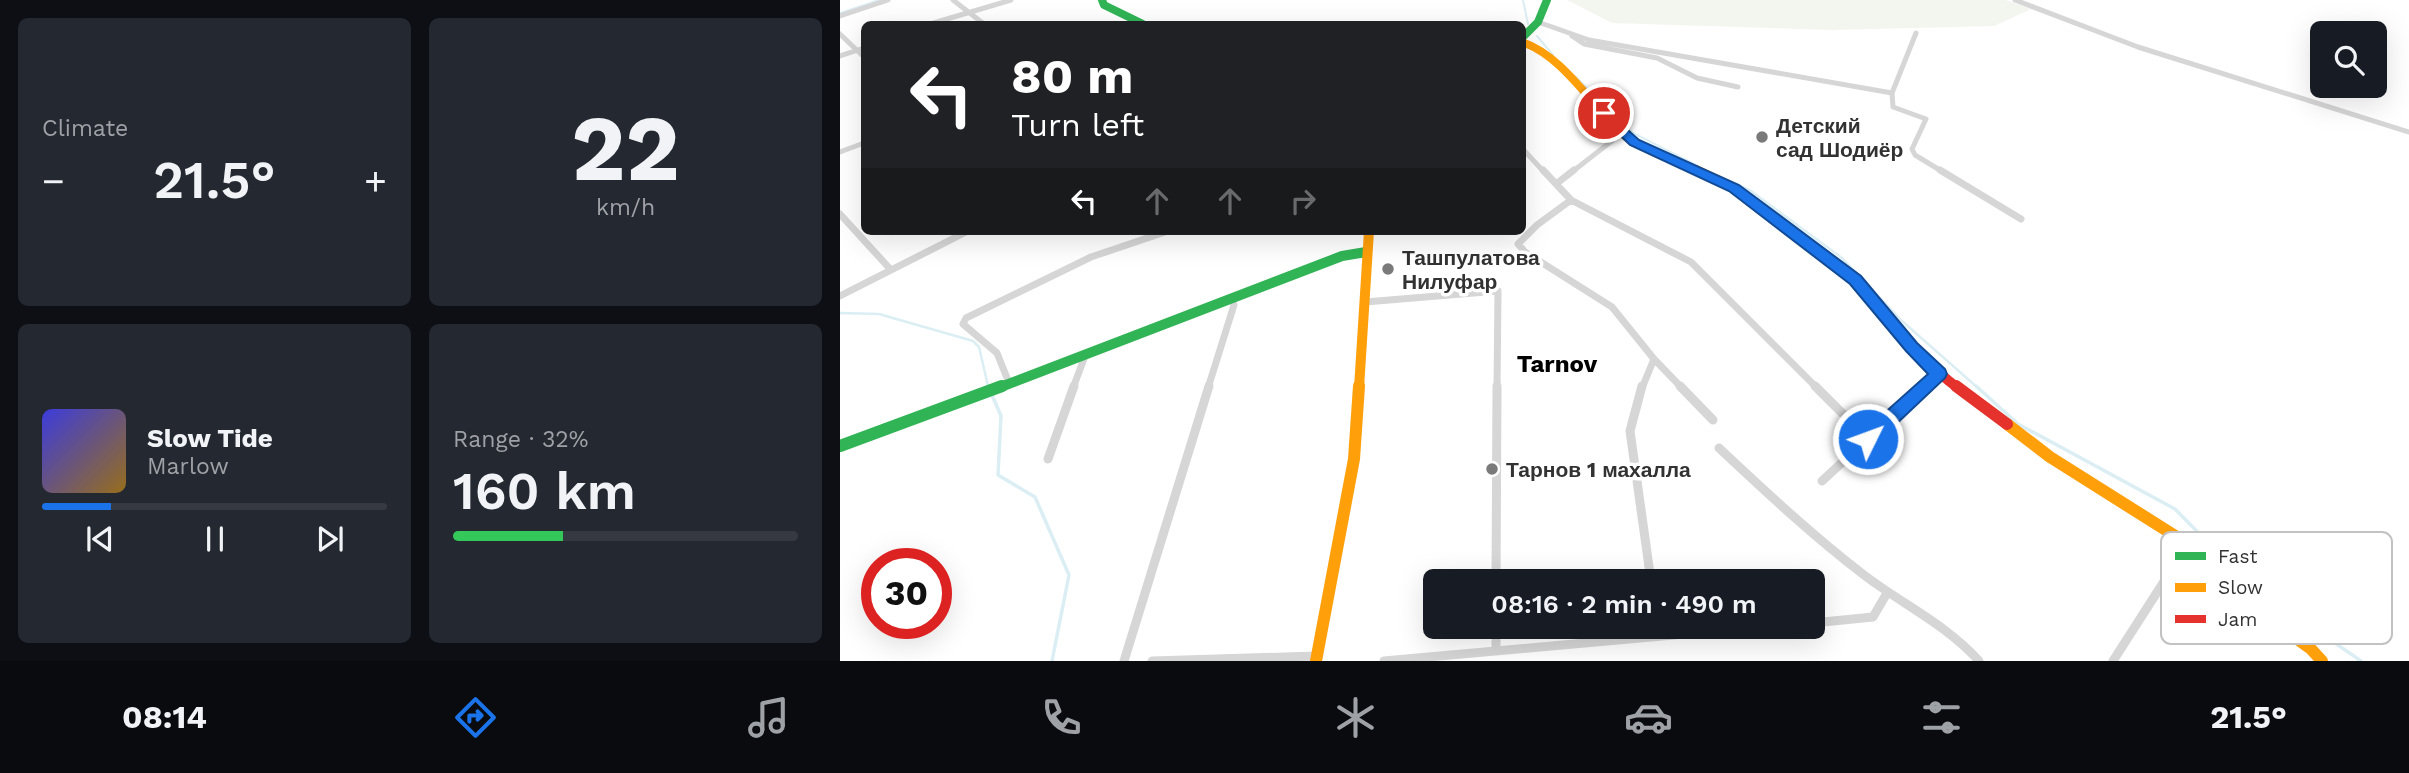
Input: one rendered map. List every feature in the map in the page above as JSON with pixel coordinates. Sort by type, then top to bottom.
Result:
[{"type":"street","points":[[840,16],[888,0]]},
{"type":"street","points":[[953,0],[979,21]]},
{"type":"street","points":[[940,21],[1011,0]]},
{"type":"street","points":[[1102,0],[1104,5],[1137,21]]},
{"type":"street","points":[[1526,36],[1538,22],[1547,0]]},
{"type":"street","points":[[2015,0],[2138,47],[2409,132]]},
{"type":"street","points":[[1538,22],[1553,25],[1584,44],[1647,55],[1697,78],[1738,88]]},
{"type":"street","points":[[1916,33],[1892,93],[1893,107],[1926,119],[1912,149],[1915,155],[2021,219]]},
{"type":"street","points":[[840,34],[861,54]]},
{"type":"street","points":[[1572,36],[1892,93]]},
{"type":"street","points":[[1526,42],[1537,47],[1585,92],[1622,133],[1652,151],[1734,188],[1770,213],[1855,280],[1912,347],[1939,374],[2050,457],[2169,532]]},
{"type":"street","points":[[840,56],[861,49]]},
{"type":"street","points":[[1556,184],[1622,133]]},
{"type":"street","points":[[840,152],[861,144]]},
{"type":"street","points":[[1526,152],[1570,200],[1691,261],[1868,439]]},
{"type":"street","points":[[1570,200],[1537,225],[1518,244],[1525,252],[1612,307],[1654,359],[1713,419]]},
{"type":"street","points":[[840,214],[891,270]]},
{"type":"street","points":[[840,296],[960,235]]},
{"type":"street","points":[[1004,385],[1005,365],[996,349],[963,324],[965,318],[1091,257],[1156,235]]},
{"type":"street","points":[[1152,661],[1316,659],[1354,459],[1368,235]]},
{"type":"street","points":[[840,446],[1085,356],[1342,256],[1366,252]]},
{"type":"street","points":[[1365,302],[1498,290],[1496,569]]},
{"type":"street","points":[[1124,661],[1234,305],[1231,298]]},
{"type":"street","points":[[1048,459],[1085,356]]},
{"type":"street","points":[[1649,569],[1630,431],[1640,392],[1654,359]]},
{"type":"street","points":[[1822,481],[1939,374]]},
{"type":"street","points":[[1719,448],[1832,550],[1887,593],[1966,645],[1979,661]]},
{"type":"street","points":[[2113,661],[2161,586]]},
{"type":"street","points":[[1825,622],[1873,617],[1887,593]]},
{"type":"street","points":[[1496,639],[1496,651]]},
{"type":"street","points":[[1384,661],[1647,639]]},
{"type":"street","points":[[2304,644],[2322,661]]},
{"type":"shaded area","points":[[1567,0],[2006,0],[2031,9],[1994,26],[1831,30],[1612,23]]},
{"type":"waterway","points":[[840,13],[879,0]]},
{"type":"waterway","points":[[1523,0],[1528,24]]},
{"type":"waterway","points":[[1537,36],[1553,55]]},
{"type":"waterway","points":[[1575,76],[1633,133],[1698,166]]},
{"type":"waterway","points":[[1736,184],[1751,191],[1842,258],[1902,321],[1978,388]]},
{"type":"waterway","points":[[840,313],[879,314],[973,341],[979,347],[988,386]]},
{"type":"waterway","points":[[1976,386],[2018,424],[2175,509],[2198,532]]},
{"type":"waterway","points":[[992,395],[1001,416],[998,475],[1035,497],[1069,575],[1052,661]]},
{"type":"waterway","points":[[2336,644],[2361,661]]},
{"type":"traffic: fast","points":[[1102,0],[1104,5],[1137,21]]},
{"type":"traffic: fast","points":[[1526,34],[1538,22],[1547,0]]},
{"type":"traffic: fast","points":[[840,446],[1085,356],[1342,256],[1366,252]]},
{"type":"traffic: slow","points":[[1526,43],[1537,47],[1585,92],[1627,138],[1734,188],[1805,240]]},
{"type":"traffic: slow","points":[[1316,661],[1354,459],[1369,235]]},
{"type":"traffic: slow","points":[[2007,424],[2050,457],[2169,532]]},
{"type":"traffic: slow","points":[[2304,644],[2322,661]]},
{"type":"traffic: jam","points":[[1805,240],[1855,280],[1912,347],[1939,374],[2007,424]]},
{"type":"place","name":"Детский сад Шодиёр","points":[[1762,137]]},
{"type":"place","name":"Ташпулатова Нилуфар","points":[[1388,269]]},
{"type":"place","name":"Тарнов 1 махалла","points":[[1492,469]]},
{"type":"district","name":"Tarnov","points":[[1557,364]]},
{"type":"route","points":[[1604,113],[1635,143],[1734,188],[1770,213],[1855,280],[1912,347],[1939,374],[1868,439]]}]
